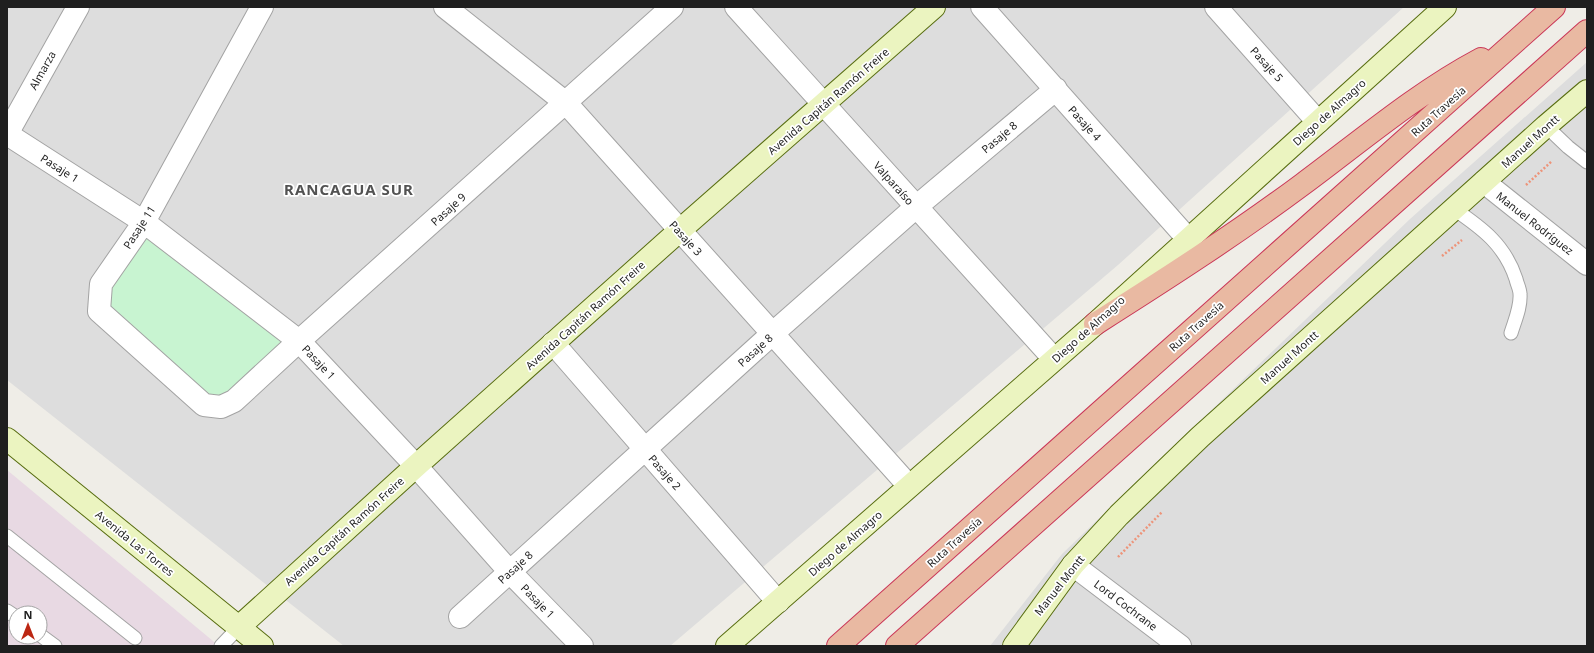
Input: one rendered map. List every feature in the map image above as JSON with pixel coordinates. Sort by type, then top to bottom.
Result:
[{"type":"highway","name":"Ruta Travesía","points":[[838,646],[1554,7]]},
{"type":"highway","points":[[897,646],[1587,31]]},
{"type":"highway","points":[[1095,324],[1216,246],[1303,184],[1424,94],[1470,65],[1516,41]]},
{"type":"main road","name":"Avenida Capitán Ramón Freire","points":[[239,627],[554,342],[934,7]]},
{"type":"main road","name":"Diego de Almagro","points":[[727,646],[1095,324],[1445,7]]},
{"type":"main road","name":"Manuel Montt","points":[[1014,646],[1072,565],[1119,515],[1200,437],[1546,126],[1587,91]]},
{"type":"main road","name":"Avenida Las Torres","points":[[7,439],[262,646]]},
{"type":"street","name":"Almarza","points":[[7,134],[78,7]]},
{"type":"street","name":"Pasaje 11","points":[[221,407],[204,405],[100,311],[101,284],[144,222],[262,7]]},
{"type":"street","name":"Pasaje 3","points":[[445,7],[566,103],[679,231],[909,486]]},
{"type":"street","name":"Pasaje 9","points":[[221,407],[234,401],[672,7]]},
{"type":"street","name":"Valparaíso","points":[[736,7],[1054,359]]},
{"type":"street","name":"Pasaje 4","points":[[982,7],[1188,239]]},
{"type":"street","name":"Pasaje 5","points":[[1216,7],[1318,122]]},
{"type":"street","name":"Pasaje 8","points":[[460,617],[772,334],[916,207],[1056,89]]},
{"type":"street","name":"Pasaje 1","points":[[7,134],[144,222],[299,341],[416,466],[510,572],[582,646]]},
{"type":"street","name":"Manuel Rodríguez","points":[[1484,182],[1587,264]]},
{"type":"street","name":"Pasaje 2","points":[[554,342],[778,602]]},
{"type":"street","name":"Lord Cochrane","points":[[1072,565],[1180,646]]},
{"type":"lane","points":[[1546,126],[1568,147],[1587,162]]},
{"type":"lane","points":[[1454,209],[1485,231],[1504,255],[1512,268],[1521,293],[1518,312],[1511,333]]},
{"type":"lane","points":[[7,536],[135,638]]},
{"type":"lane","points":[[221,646],[239,627]]},
{"type":"path","points":[[1508,202],[1568,147]]},
{"type":"path","points":[[1438,259],[1479,226]]},
{"type":"path","points":[[1094,581],[1165,508]]},
{"type":"shaded area","points":[[7,7],[1404,7],[1118,265],[670,646],[344,646],[7,380]]},
{"type":"shaded area","points":[[1587,62],[1587,646],[990,646],[1062,554],[1410,219]]},
{"type":"shaded area","points":[[7,470],[219,646],[7,646]]},
{"type":"green space","points":[[144,222],[299,341],[221,407],[99,311]]},
{"type":"district","name":"RANCAGUA SUR","points":[[349,189]]}]
